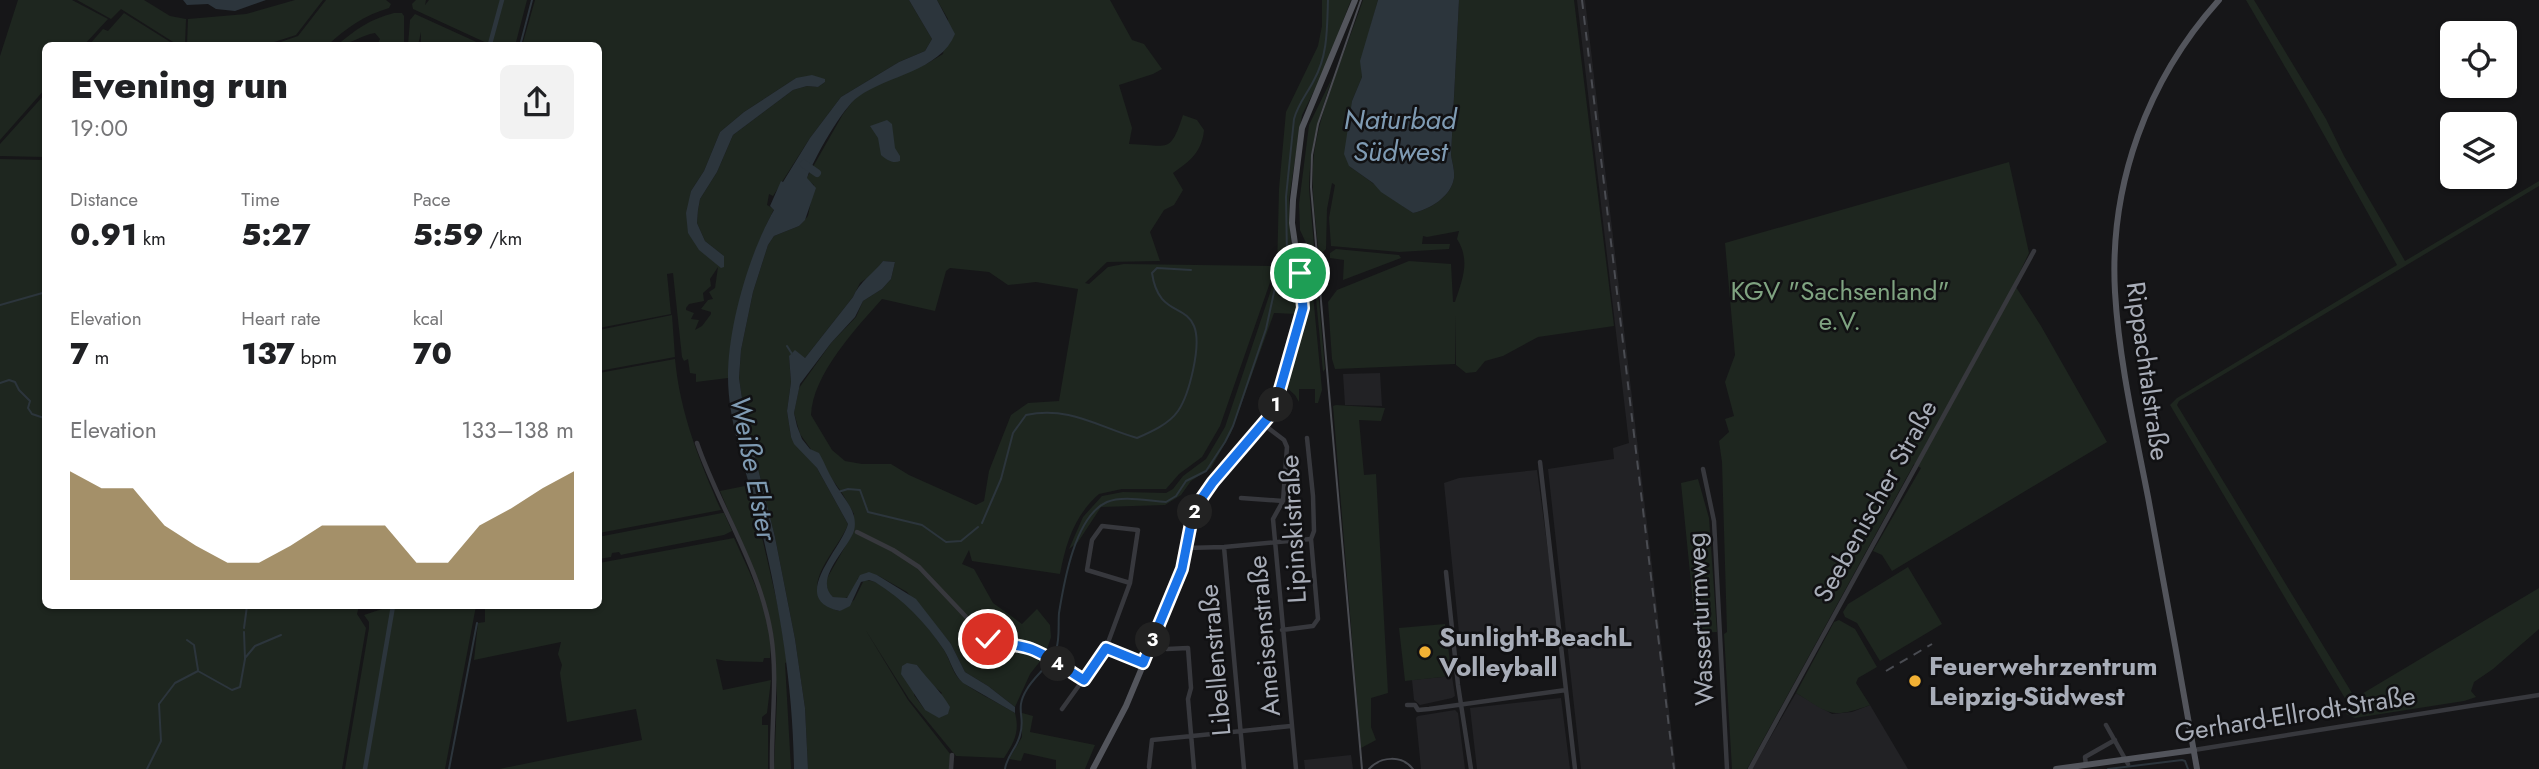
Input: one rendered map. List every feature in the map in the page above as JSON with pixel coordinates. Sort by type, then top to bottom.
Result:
[{"type":"main road","points":[[1093,769],[1126,706],[1182,569],[1197,505],[1273,412],[1303,308],[1303,289],[1292,223],[1301,128],[1355,0]]},
{"type":"main road","name":"Rippachtalstraße","points":[[2197,769],[2119,335],[2114,257],[2120,196],[2140,129],[2171,65],[2187,39],[2219,0]]},
{"type":"main road","name":"Gerhard-Ellrodt-Straße","points":[[2056,769],[2194,750]]},
{"type":"street","name":"Seebenischer Straße","points":[[1750,769],[2034,251]]},
{"type":"street","name":"Ameisenstraße","points":[[1263,424],[1284,440],[1287,447],[1283,501],[1273,519],[1296,769]]},
{"type":"street","name":"Lipinskistraße","points":[[1282,630],[1313,626],[1318,619],[1311,540],[1314,531],[1313,496],[1307,438]]},
{"type":"street","points":[[697,443],[757,585],[771,633],[774,693],[771,726],[772,769]]},
{"type":"street","points":[[1540,462],[1575,769]]},
{"type":"street","name":"Wasserturmweg","points":[[1703,469],[1716,536],[1727,769]]},
{"type":"street","points":[[1241,498],[1283,501]]},
{"type":"street","points":[[1062,709],[1106,648],[1130,583],[1138,530],[1101,526],[1092,540],[1087,570],[1130,583]]},
{"type":"street","points":[[857,532],[919,567],[988,639],[1003,645],[1027,648],[1050,658],[1084,680]]},
{"type":"street","points":[[1186,548],[1311,540]]},
{"type":"street","name":"Libellenstraße","points":[[1224,547],[1244,769]]},
{"type":"street","points":[[1446,572],[1471,769]]},
{"type":"street","points":[[1153,642],[1167,649],[1188,648],[1191,688],[1188,699],[1194,769]]},
{"type":"street","points":[[1106,648],[1143,663]]},
{"type":"street","points":[[1407,705],[1415,705],[1418,710],[1566,690]]},
{"type":"street","name":"Gerhard-Ellrodt-Straße","points":[[2194,750],[2539,695]]},
{"type":"street","points":[[2106,725],[2127,761]]},
{"type":"street","points":[[1149,767],[1152,740],[1291,726]]},
{"type":"street","points":[[2086,765],[2085,757],[2115,740]]},
{"type":"street","points":[[951,769],[952,755]]},
{"type":"shaded area","points":[[1577,0],[1585,0],[1676,769],[1581,769],[1548,469],[1614,459],[1613,448],[1629,443]]},
{"type":"shaded area","points":[[1380,373],[1382,406],[1345,405],[1343,374]]},
{"type":"shaded area","points":[[1537,470],[1559,632],[1460,643],[1444,483],[1459,478]]},
{"type":"shaded area","points":[[1452,676],[1455,696],[1452,698],[1420,705],[1414,700],[1412,680]]},
{"type":"shaded area","points":[[1796,693],[1832,714],[1852,712],[1870,705],[1908,769],[1752,769]]},
{"type":"shaded area","points":[[1561,698],[1570,769],[1477,769],[1470,708]]},
{"type":"shaded area","points":[[1455,710],[1458,713],[1465,769],[1421,769],[1416,718]]},
{"type":"shaded area","points":[[1351,755],[1353,769],[1305,769],[1304,760]]},
{"type":"green space","points":[[18,0],[72,0],[108,19],[87,42],[42,42],[42,92],[0,140],[0,56]]},
{"type":"green space","points":[[77,0],[144,0],[170,16],[186,19],[185,42],[173,42],[121,9],[111,19]]},
{"type":"green space","points":[[295,0],[323,0],[296,35],[274,42],[187,42],[188,19],[246,14]]},
{"type":"green space","points":[[326,0],[386,0],[391,4],[389,8],[356,23],[332,42],[281,42],[298,36]]},
{"type":"green space","points":[[416,0],[426,0],[425,5],[429,0],[527,0],[516,42],[484,42],[413,9],[412,4]]},
{"type":"green space","points":[[535,0],[909,0],[932,39],[925,51],[899,62],[841,97],[810,138],[773,196],[769,194],[767,205],[774,209],[756,249],[742,291],[728,378],[696,382],[696,374],[690,373],[688,359],[684,361],[682,357],[673,273],[667,274],[671,314],[602,327],[602,42],[523,42]],"holes":[[[796,78],[825,82],[818,87],[807,86],[793,90],[733,135],[717,172],[700,199],[697,223],[705,241],[724,256],[688,233],[691,191],[704,171],[720,132],[744,112]],[[718,267],[715,288],[709,292],[713,299],[708,300],[701,309],[711,314],[702,326],[695,330],[699,320],[691,319],[694,313],[686,308],[689,304],[704,301],[703,293],[711,286],[710,279]]]},
{"type":"green space","points":[[937,0],[1110,0],[1132,40],[1144,44],[1162,69],[1119,85],[1132,128],[1129,144],[1166,145],[1175,137],[1183,115],[1197,120],[1204,130],[1201,144],[1194,155],[1173,173],[1183,190],[1174,205],[1164,210],[1150,232],[1160,261],[1107,262],[1085,283],[1089,284],[1108,267],[1124,264],[1273,266],[1274,271],[1220,426],[1202,457],[1179,474],[1166,489],[1122,489],[1099,494],[1083,511],[1072,531],[1060,574],[972,561],[969,550],[962,564],[974,569],[993,603],[1022,624],[1037,609],[1050,625],[1051,637],[1045,655],[1030,674],[1015,707],[965,672],[951,644],[907,592],[877,575],[858,578],[851,595],[844,599],[828,593],[826,580],[854,531],[854,514],[800,434],[794,413],[799,388],[831,343],[856,317],[863,301],[882,289],[891,279],[895,262],[883,261],[874,273],[860,283],[853,297],[805,358],[789,356],[791,382],[787,411],[791,437],[817,468],[848,524],[821,572],[818,591],[822,599],[840,611],[854,600],[864,580],[887,588],[910,607],[930,630],[959,679],[1015,713],[1017,726],[1013,742],[1004,758],[956,756],[909,699],[865,629],[908,700],[951,755],[949,769],[808,769],[805,708],[795,639],[775,537],[744,412],[739,378],[741,350],[753,292],[768,245],[774,236],[799,226],[808,216],[814,185],[806,179],[843,114],[855,98],[876,85],[943,54],[948,19]],"holes":[[[950,268],[989,272],[1008,285],[1036,282],[1078,289],[1059,401],[1028,403],[1011,415],[989,471],[984,501],[976,505],[891,464],[845,461],[832,450],[811,415],[813,400],[827,368],[849,337],[882,299],[935,311],[946,271]],[[917,665],[929,682],[942,693],[925,710],[914,695]]]},
{"type":"green space","points":[[1322,0],[1351,0],[1323,73],[1302,115],[1289,199],[1292,269],[1291,272],[1286,269],[1278,296],[1299,299],[1297,314],[1274,313],[1231,433],[1211,468],[1191,481],[1181,495],[1165,505],[1101,507],[1078,542],[1069,549],[1083,517],[1102,496],[1123,492],[1166,493],[1206,459],[1225,427],[1277,272],[1279,189],[1286,112],[1318,46],[1322,26]]},
{"type":"green space","points":[[1363,0],[1378,0],[1361,62],[1362,77],[1352,101],[1349,166],[1413,213],[1439,201],[1449,191],[1454,178],[1451,155],[1459,0],[1574,0],[1614,326],[1538,337],[1503,356],[1485,361],[1476,372],[1466,373],[1456,365],[1455,315],[1455,364],[1335,369],[1328,302],[1337,290],[1409,261],[1451,264],[1455,302],[1464,270],[1464,255],[1457,239],[1459,231],[1423,236],[1422,244],[1450,244],[1449,249],[1399,252],[1331,246],[1329,218],[1335,185],[1332,183],[1327,209],[1326,249],[1319,256],[1313,192],[1317,135],[1328,96]]},
{"type":"green space","points":[[2246,0],[2254,0],[2326,119],[2344,156],[2405,261],[2539,181],[2539,186],[2179,401],[2177,405],[2355,698],[2539,588],[2539,629],[2474,682],[2471,691],[2476,697],[2464,701],[2355,718],[2346,714],[2350,710],[2346,700],[2170,405],[2177,398],[2397,265]]},
{"type":"green space","points":[[124,13],[170,42],[92,42],[103,29],[108,31]]},
{"type":"green space","points":[[402,13],[404,42],[378,42],[380,39],[375,33],[350,42],[341,42],[363,26],[377,18]]},
{"type":"green space","points":[[415,14],[476,42],[421,42],[421,32],[419,42],[408,42],[410,20]]},
{"type":"green space","points":[[1333,76],[1316,131],[1309,189],[1325,369],[1323,372],[1312,256],[1300,230],[1299,204],[1309,125]]},
{"type":"green space","points":[[42,97],[42,157],[0,156],[0,144]]},
{"type":"green space","points":[[0,159],[42,160],[42,609],[358,609],[357,614],[366,628],[342,769],[0,769]]},
{"type":"green space","name":"KGV \"Sachsenland\" e.V.","points":[[2009,162],[2029,253],[2014,284],[2107,442],[1892,571],[1882,555],[1873,551],[1921,468],[1914,464],[1747,769],[1732,769],[1724,634],[1727,632],[1722,462],[1719,441],[1729,432],[1725,419],[1734,416],[1725,382],[1735,355],[1725,243]]},
{"type":"green space","points":[[1336,249],[1399,255],[1401,258],[1343,280],[1344,260],[1330,258],[1330,253]]},
{"type":"green space","points":[[1309,272],[1322,390],[1318,403],[1315,403],[1315,389],[1299,389],[1299,402],[1285,386],[1305,311],[1305,273]]},
{"type":"green space","points":[[672,315],[675,357],[602,370],[602,329]]},
{"type":"green space","points":[[675,359],[681,398],[692,436],[721,510],[602,532],[602,372]]},
{"type":"green space","points":[[1333,406],[1385,408],[1381,421],[1359,420],[1364,475],[1376,474],[1388,693],[1371,698],[1371,727],[1376,740],[1361,748]]},
{"type":"green space","points":[[1698,479],[1709,518],[1717,632],[1696,633],[1681,483]]},
{"type":"green space","points":[[750,485],[779,611],[787,662],[791,769],[774,769],[777,697],[773,633],[720,491]]},
{"type":"green space","points":[[724,513],[732,531],[724,535],[621,555],[619,552],[612,553],[611,557],[602,558],[602,536]]},
{"type":"green space","points":[[734,538],[765,612],[770,658],[764,658],[763,662],[716,659],[723,690],[771,680],[767,713],[762,717],[762,725],[768,725],[768,769],[499,769],[642,740],[636,709],[567,722],[560,673],[562,665],[558,654],[561,642],[474,660],[478,623],[485,622],[485,609],[602,609],[602,562]]},
{"type":"green space","points":[[1908,567],[1942,624],[1880,661],[1857,623],[1845,617],[1843,612],[1848,604]]},
{"type":"green space","points":[[382,609],[475,609],[445,769],[345,769],[369,628],[369,622],[364,615]]},
{"type":"green space","points":[[1839,620],[1855,629],[1877,667],[1858,678],[1856,683],[1870,705],[1838,713],[1823,710],[1796,693],[1834,622]]},
{"type":"green space","name":"Sunlight-BeachL Volleyball","points":[[1445,624],[1452,676],[1405,681],[1399,628]]},
{"type":"green space","points":[[1022,713],[1033,716],[1030,732],[1095,745],[1085,769],[1056,769],[1056,760],[1024,753],[1021,761],[1009,759],[1022,737]]},
{"type":"water","points":[[183,0],[266,0],[235,11],[216,9],[208,4],[187,5]]},
{"type":"water","name":"Weiße Elster","points":[[909,0],[937,0],[955,34],[948,46],[926,64],[858,97],[837,122],[807,178],[816,188],[805,220],[799,226],[774,236],[768,245],[753,292],[741,350],[739,378],[744,412],[775,537],[805,708],[808,769],[794,769],[791,708],[780,618],[729,396],[732,336],[748,269],[774,210],[770,206],[781,181],[783,182],[810,138],[841,97],[899,62],[925,51],[932,39]]},
{"type":"water","name":"Naturbad Südwest","points":[[1378,0],[1459,0],[1451,155],[1454,178],[1449,191],[1439,201],[1413,213],[1349,166],[1344,154],[1352,101],[1362,77],[1360,61]]},
{"type":"water","points":[[812,75],[825,79],[825,82],[818,87],[807,86],[793,90],[733,135],[717,172],[700,199],[697,223],[705,241],[724,256],[724,267],[721,268],[699,250],[688,233],[686,213],[691,191],[704,171],[720,132],[744,112],[796,78]]},
{"type":"water","points":[[887,120],[892,124],[895,148],[900,156],[900,161],[897,162],[881,155],[878,138],[870,126]]},
{"type":"water","points":[[883,261],[895,262],[891,279],[882,289],[863,301],[855,317],[800,384],[794,413],[802,439],[810,449],[819,453],[854,517],[851,538],[829,573],[828,590],[833,597],[847,598],[860,575],[869,572],[916,599],[951,644],[965,672],[1015,707],[1015,713],[963,683],[929,630],[905,604],[875,582],[861,582],[850,606],[840,611],[825,605],[818,596],[817,585],[822,573],[848,524],[817,468],[794,444],[791,437],[787,411],[791,382],[789,356],[795,350],[805,358],[859,287]]},
{"type":"water","points":[[907,663],[917,665],[939,691],[950,707],[948,714],[939,718],[925,710],[901,674],[902,666]]},
{"type":"waterway","points":[[491,42],[502,0]]},
{"type":"waterway","points":[[521,42],[532,0]]},
{"type":"waterway","points":[[1005,769],[1020,735],[1023,696],[1056,650],[1059,613],[1068,568],[1079,535],[1087,521],[1096,510],[1113,500],[1166,502],[1176,496],[1186,481],[1206,471],[1233,426],[1266,329],[1278,274],[1287,257],[1286,197],[1294,119],[1322,61],[1328,0]]},
{"type":"waterway","points":[[804,164],[817,173]]},
{"type":"waterway","points":[[982,523],[1001,479],[1013,433],[1026,415],[1070,415],[1137,438],[1174,416],[1182,404],[1190,382],[1196,334],[1190,319],[1160,296],[1152,273],[1157,268],[1191,270]]},
{"type":"waterway","points":[[0,305],[42,293]]},
{"type":"waterway","points":[[787,346],[792,354]]},
{"type":"waterway","points":[[0,383],[9,380],[15,382],[30,401],[28,408],[32,414],[42,417]]},
{"type":"waterway","points":[[838,492],[860,490],[868,512],[922,525],[946,542],[961,541],[978,527]]},
{"type":"waterway","points":[[244,628],[247,609]]},
{"type":"waterway","points":[[365,769],[392,609]]},
{"type":"waterway","points":[[449,769],[477,623]]},
{"type":"waterway","points":[[147,769],[161,741],[159,704],[175,683],[198,671],[232,690],[240,687],[245,659],[244,632]]},
{"type":"waterway","points":[[245,658],[255,646],[281,635]]},
{"type":"waterway","points":[[187,640],[194,645],[198,670]]},
{"type":"waterway","points":[[2108,769],[2182,760],[2188,769]]},
{"type":"tram line","points":[[1361,0],[1318,124],[1312,155],[1311,187],[1362,769]]},
{"type":"tram line","points":[[1369,769],[1379,762],[1391,759],[1403,761],[1413,769]]},
{"type":"railway","points":[[1582,0],[1674,769]]},
{"type":"railway","points":[[1886,671],[1932,644]]},
{"type":"place","name":"Sunlight-BeachL Volleyball","points":[[1425,652]]},
{"type":"place","name":"Feuerwehrzentrum Leipzig-Südwest","points":[[1915,681]]},
{"type":"route","points":[[988,639],[1038,652],[1084,680],[1106,648],[1143,663],[1182,569],[1197,505],[1213,482],[1273,412],[1303,308],[1300,273]]}]
